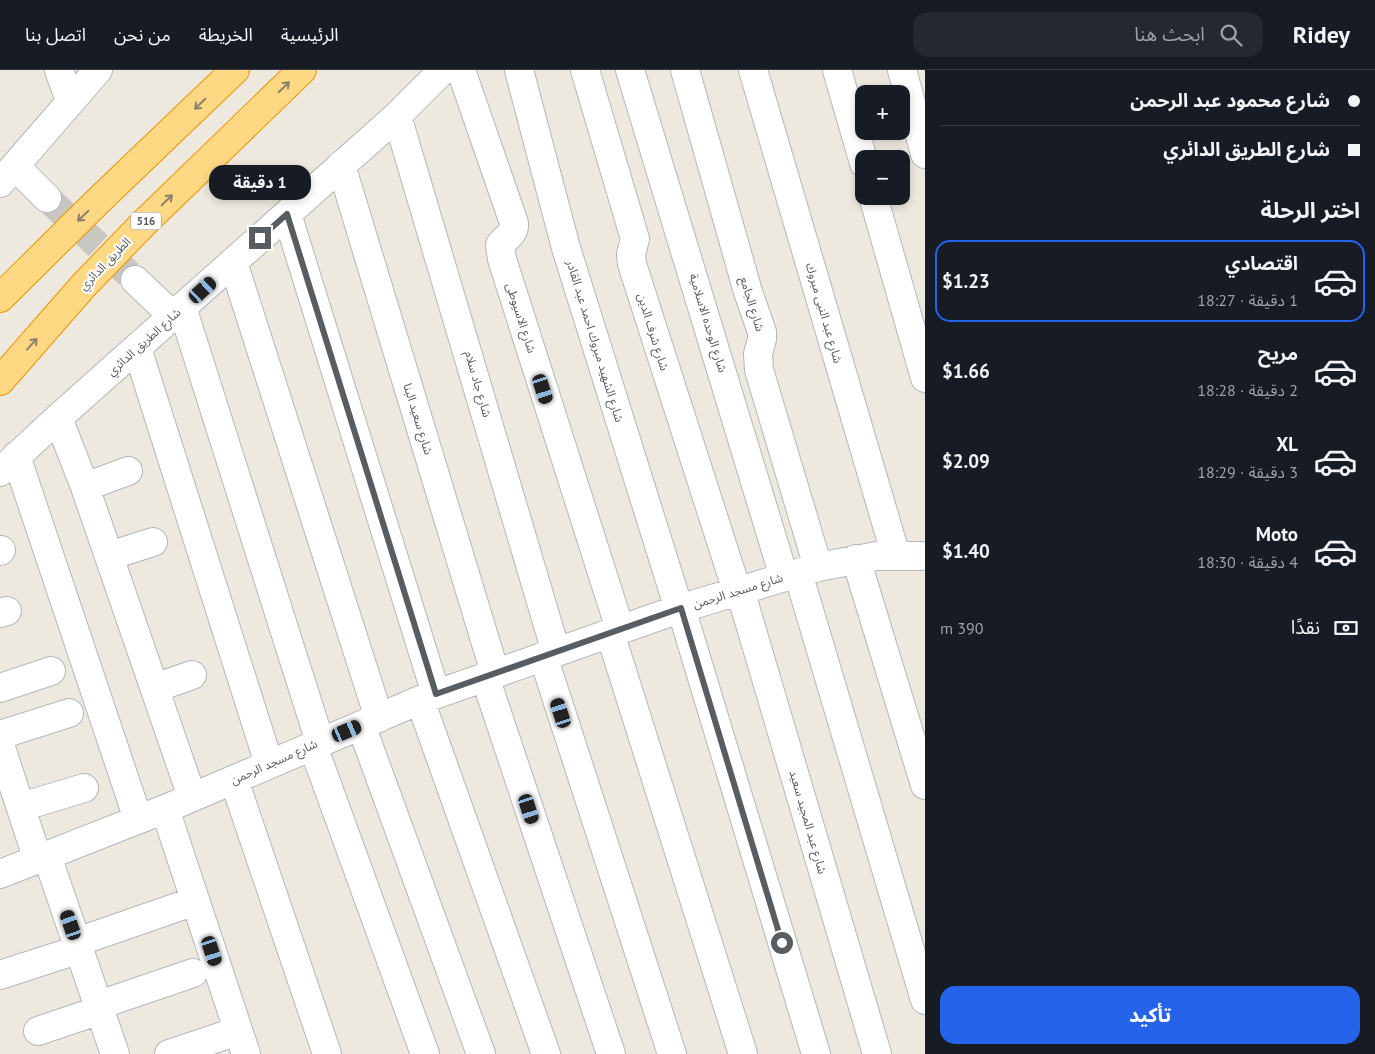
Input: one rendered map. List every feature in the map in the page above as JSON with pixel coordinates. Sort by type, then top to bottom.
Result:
[{"type":"highway","points":[[0,298],[235,70]]},
{"type":"highway","name":"الطريق الدائري","points":[[0,381],[84,285],[302,70]]},
{"type":"street","points":[[59,70],[70,101]]},
{"type":"street","points":[[47,198],[8,174],[98,70]]},
{"type":"street","name":"شارع الطريق الدائري","points":[[8,464],[397,116],[443,70]]},
{"type":"street","name":"شارع الاسيوطى","points":[[461,70],[514,223],[515,228],[500,245],[502,259],[616,631]]},
{"type":"street","name":"شارع الشهيد مبروك احمد عبد القادر","points":[[519,70],[566,248],[680,609],[816,1054]]},
{"type":"street","name":"شارع شرف الدين","points":[[585,70],[635,239],[631,254],[632,264],[738,591]]},
{"type":"street","name":"شارع الوحده الاسلامية","points":[[630,70],[800,572]]},
{"type":"street","name":"شارع الجامع","points":[[685,70],[748,292],[762,332],[758,354],[759,370],[800,572]]},
{"type":"street","name":"شارع عبد النبى مبروك","points":[[753,70],[896,556]]},
{"type":"street","points":[[837,70],[860,150]]},
{"type":"street","points":[[902,70],[925,154]]},
{"type":"street","name":"شارع جاد سلام","points":[[397,116],[550,654],[672,1054]]},
{"type":"street","name":"شارع سعيد البنا","points":[[341,165],[490,675],[610,1054]]},
{"type":"street","points":[[876,205],[925,378]]},
{"type":"street","points":[[287,214],[428,697],[546,1054]]},
{"type":"street","points":[[233,262],[370,721],[481,1054]]},
{"type":"street","points":[[136,280],[178,312],[317,744],[425,1054]]},
{"type":"street","points":[[137,348],[269,764]]},
{"type":"street","points":[[58,418],[85,487],[192,797]]},
{"type":"street","points":[[8,464],[138,819]]},
{"type":"street","points":[[85,487],[128,471]]},
{"type":"street","points":[[109,556],[153,542]]},
{"type":"street","name":"شارع مسجد الرحمن","points":[[0,874],[165,809],[428,697],[616,631],[800,572],[877,556],[925,556]]},
{"type":"street","points":[[856,559],[925,785]]},
{"type":"street","points":[[800,572],[925,1000]]},
{"type":"street","name":"شارع عبد المجيد سعيد","points":[[738,591],[876,1054]]},
{"type":"street","points":[[616,631],[743,1054]]},
{"type":"street","points":[[0,688],[51,671]]},
{"type":"street","points":[[155,688],[192,676]]},
{"type":"street","points":[[0,735],[69,713]]},
{"type":"street","points":[[0,744],[5,778],[21,807],[43,858],[78,946],[115,1054]]},
{"type":"street","points":[[234,780],[327,1054]]},
{"type":"street","points":[[21,807],[84,788]]},
{"type":"street","points":[[165,809],[242,1042],[168,1054]]},
{"type":"street","points":[[0,975],[195,901]]},
{"type":"street","points":[[38,1031],[193,973]]},
{"type":"tunnel","points":[[47,198],[135,280]]},
{"type":"route","points":[[260,238],[287,214],[436,694],[681,608],[782,943]]}]
